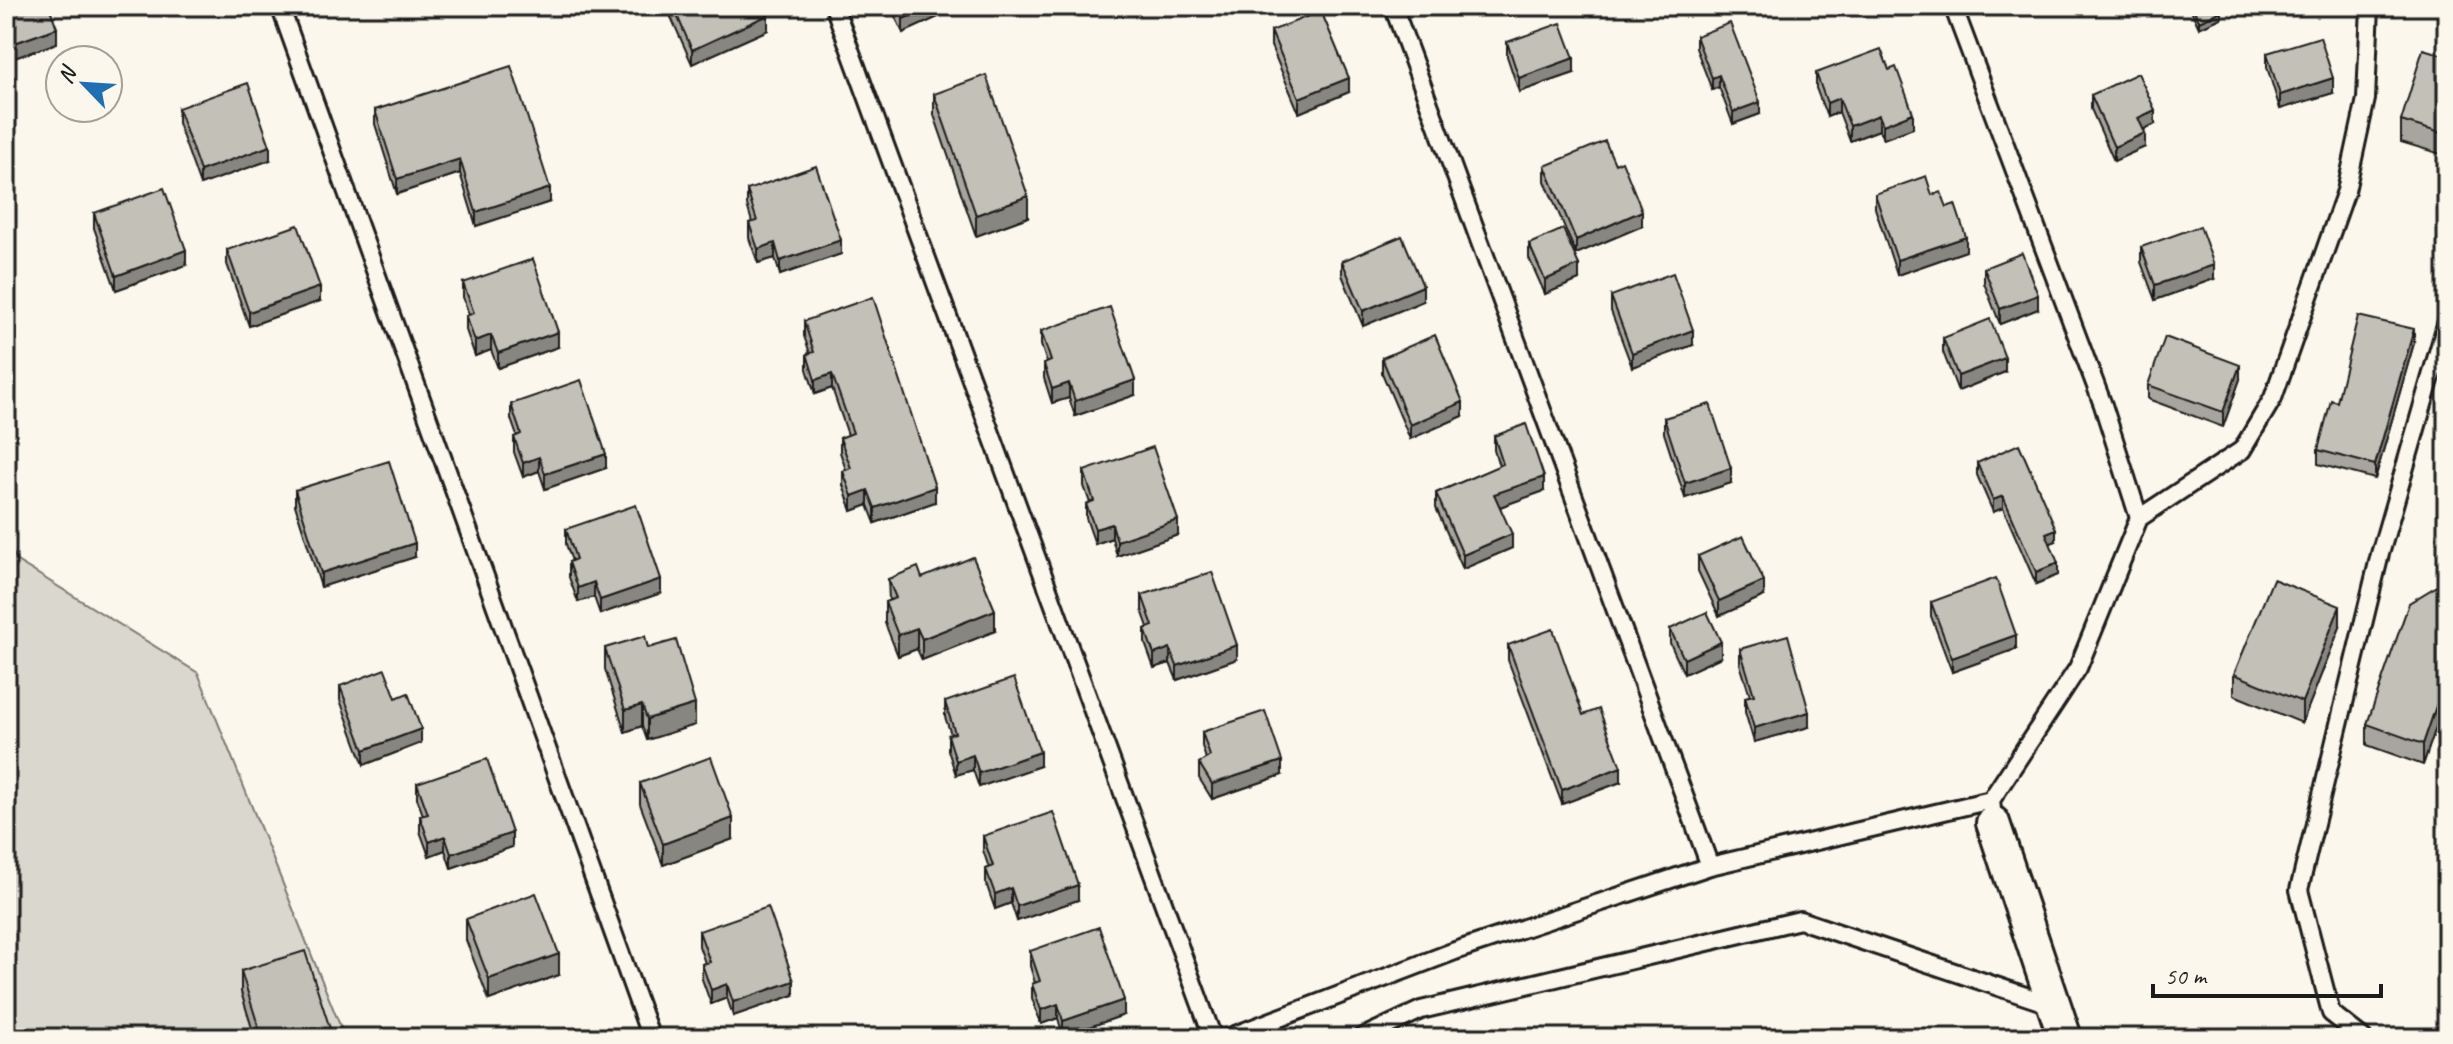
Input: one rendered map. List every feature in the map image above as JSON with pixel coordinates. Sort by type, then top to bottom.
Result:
[{"type":"street","points":[[1992,812],[2065,1038]]},
{"type":"lane","points":[[280,6],[651,1038]]},
{"type":"lane","points":[[834,6],[1213,1038]]},
{"type":"lane","points":[[1393,6],[1710,866]]},
{"type":"lane","points":[[1953,6],[2103,405],[2139,518]]},
{"type":"lane","points":[[1227,1038],[1455,951],[1710,866],[1992,812],[2078,668],[2139,518],[2242,450],[2273,398],[2346,191],[2366,99],[2370,6]]},
{"type":"lane","points":[[2363,1038],[2331,1013],[2299,890],[2380,554],[2447,321]]},
{"type":"lane","points":[[1361,1038],[1421,1010],[1800,920],[2056,1006]]},
{"type":"shaded area","points":[[6,539],[17,561],[198,673],[345,1038],[6,1038]]},
{"type":"building","points":[[6,6],[49,6],[57,28],[6,46]]},
{"type":"building","points":[[673,6],[763,6],[768,15],[692,50]]},
{"type":"building","points":[[897,6],[931,6],[903,19]]},
{"type":"building","points":[[2192,6],[2219,6],[2221,11],[2199,21]]},
{"type":"building","points":[[1321,11],[1349,78],[1299,98],[1271,31]]},
{"type":"building","points":[[1561,23],[1574,58],[1519,78],[1507,42]]},
{"type":"building","points":[[1730,23],[1760,102],[1733,112],[1719,75],[1712,78],[1696,36]]},
{"type":"building","points":[[2320,37],[2333,78],[2280,95],[2267,53]]},
{"type":"building","points":[[1881,49],[1889,70],[1896,67],[1913,113],[1883,125],[1879,115],[1850,126],[1839,98],[1827,103],[1816,73]]},
{"type":"building","points":[[2423,49],[2447,56],[2447,135],[2401,121]]},
{"type":"building","points":[[511,66],[550,188],[476,212],[460,159],[397,179],[375,110]]},
{"type":"building","points":[[2138,73],[2155,110],[2138,118],[2145,133],[2114,147],[2091,95]]},
{"type":"building","points":[[986,75],[1028,196],[976,215],[934,94]]},
{"type":"building","points":[[248,83],[270,146],[200,171],[178,108]]},
{"type":"building","points":[[1605,141],[1615,164],[1622,161],[1642,211],[1576,240],[1545,166]]},
{"type":"building","points":[[816,166],[841,240],[780,261],[775,243],[758,249],[749,223],[757,221],[747,190]]},
{"type":"building","points":[[1926,176],[1932,195],[1941,192],[1947,207],[1955,204],[1966,237],[1897,260],[1875,194]]},
{"type":"building","points":[[164,188],[186,250],[116,276],[94,213]]},
{"type":"building","points":[[298,225],[320,287],[249,312],[227,250]]},
{"type":"building","points":[[2200,226],[2214,265],[2155,285],[2141,247]]},
{"type":"building","points":[[1563,229],[1579,265],[1545,280],[1529,244]]},
{"type":"building","points":[[1402,236],[1423,286],[1363,311],[1342,261]]},
{"type":"building","points":[[2022,253],[2038,295],[2000,309],[1984,268]]},
{"type":"building","points":[[533,259],[558,332],[498,353],[491,335],[475,341],[466,316],[474,313],[463,283]]},
{"type":"building","points":[[1673,273],[1693,330],[1632,353],[1611,296]]},
{"type":"building","points":[[873,297],[935,487],[875,508],[868,490],[852,496],[843,471],[851,468],[840,438],[853,433],[832,374],[815,380],[807,354],[814,352],[804,321]]},
{"type":"building","points":[[1110,307],[1135,380],[1075,401],[1069,383],[1052,389],[1044,364],[1051,361],[1041,331]]},
{"type":"building","points":[[2358,316],[2414,329],[2375,465],[2318,450],[2331,400],[2337,402]]},
{"type":"building","points":[[1990,319],[2005,358],[1958,376],[1943,338]]},
{"type":"building","points":[[1435,335],[1463,402],[1410,425],[1382,358]]},
{"type":"building","points":[[2165,337],[2240,365],[2223,412],[2148,385]]},
{"type":"building","points":[[581,380],[606,454],[545,474],[539,457],[523,463],[514,437],[521,434],[511,404]]},
{"type":"building","points":[[1710,404],[1731,468],[1685,483],[1664,418]]},
{"type":"building","points":[[1526,424],[1544,477],[1494,494],[1512,534],[1463,555],[1436,493],[1503,464],[1494,436]]},
{"type":"building","points":[[2019,444],[2056,529],[2046,533],[2058,563],[2036,572],[2003,496],[1993,500],[1977,463]]},
{"type":"building","points":[[1153,447],[1178,520],[1117,541],[1112,524],[1095,529],[1086,504],[1094,501],[1084,471]]},
{"type":"building","points":[[389,461],[415,543],[321,573],[295,490]]},
{"type":"building","points":[[636,505],[661,579],[600,600],[594,582],[578,588],[569,562],[576,559],[566,529]]},
{"type":"building","points":[[1743,536],[1764,581],[1719,601],[1698,556]]},
{"type":"building","points":[[973,557],[995,610],[922,639],[917,628],[898,635],[885,602],[896,598],[888,579],[918,567],[922,578]]},
{"type":"building","points":[[1212,572],[1237,645],[1177,666],[1170,648],[1154,654],[1145,629],[1153,626],[1142,595]]},
{"type":"building","points":[[1996,578],[2016,635],[1952,658],[1931,602]]},
{"type":"building","points":[[2273,579],[2340,606],[2302,702],[2234,674]]},
{"type":"building","points":[[2447,580],[2447,674],[2423,744],[2367,724],[2409,603]]},
{"type":"building","points":[[1707,612],[1721,642],[1684,659],[1670,629]]},
{"type":"building","points":[[1553,629],[1583,715],[1599,709],[1621,767],[1562,790],[1508,645]]},
{"type":"building","points":[[1788,635],[1809,712],[1754,728],[1745,697],[1754,695],[1740,649]]},
{"type":"building","points":[[645,636],[648,648],[676,640],[695,704],[647,719],[642,705],[625,710],[605,648]]},
{"type":"building","points":[[385,669],[396,698],[408,693],[421,729],[364,750],[340,686]]},
{"type":"building","points":[[1014,678],[1040,752],[979,773],[973,755],[956,761],[948,735],[955,733],[945,702]]},
{"type":"building","points":[[1265,711],[1282,761],[1212,784],[1199,763],[1210,756],[1202,732]]},
{"type":"building","points":[[711,757],[733,818],[663,844],[640,783]]},
{"type":"building","points":[[487,759],[512,833],[451,854],[445,836],[429,842],[420,816],[428,814],[417,783]]},
{"type":"building","points":[[1053,812],[1078,885],[1017,906],[1011,888],[995,894],[986,869],[993,866],[983,836]]},
{"type":"building","points":[[536,893],[559,954],[489,979],[466,919]]},
{"type":"building","points":[[768,907],[794,981],[733,1002],[727,984],[711,990],[702,964],[710,962],[699,931]]},
{"type":"building","points":[[1099,927],[1124,1000],[1063,1021],[1058,1004],[1041,1010],[1032,984],[1040,981],[1030,951]]},
{"type":"building","points":[[305,951],[333,1038],[262,1038],[241,971]]}]
